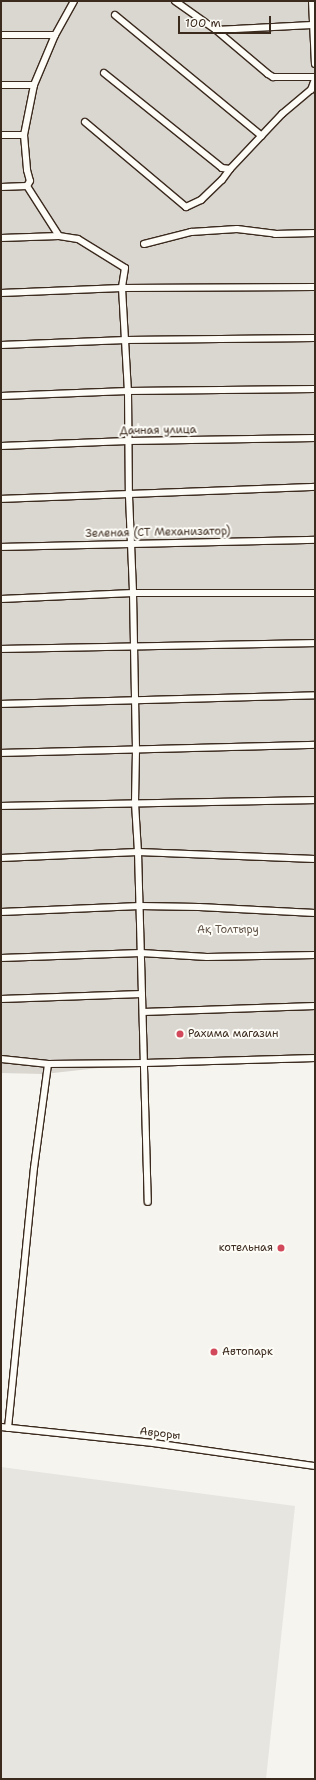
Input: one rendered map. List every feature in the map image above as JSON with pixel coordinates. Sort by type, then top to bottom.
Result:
[{"type":"street","points":[[27,186],[30,181],[27,170],[24,135],[34,85],[55,35],[74,1]]},
{"type":"street","points":[[85,122],[186,207],[201,200],[222,180],[230,168],[282,114],[311,90],[315,78],[273,77],[216,30],[175,1]]},
{"type":"street","points":[[312,1],[315,64]]},
{"type":"street","points":[[115,15],[262,136]]},
{"type":"street","points":[[216,30],[312,25]]},
{"type":"street","points":[[1,35],[55,35]]},
{"type":"street","points":[[104,73],[222,168],[230,168]]},
{"type":"street","points":[[1,85],[34,85]]},
{"type":"street","points":[[1,135],[24,135]]},
{"type":"street","points":[[1,187],[27,186]]},
{"type":"street","points":[[27,186],[59,236]]},
{"type":"street","points":[[144,244],[191,232],[237,229],[275,234],[315,232]]},
{"type":"street","points":[[1,238],[59,236],[78,239],[125,268],[122,288],[128,391],[129,496],[133,593],[136,750],[135,803],[140,906],[148,1202]]},
{"type":"street","points":[[1,294],[122,288],[315,287]]},
{"type":"street","points":[[1,345],[126,340],[315,338]]},
{"type":"street","points":[[1,396],[128,391],[315,389]]},
{"type":"street","name":"Дачная улица","points":[[1,446],[128,441],[315,438]]},
{"type":"street","points":[[1,499],[129,496],[315,487]]},
{"type":"street","name":"Зеленая (СТ Механизатор)","points":[[1,547],[315,540]]},
{"type":"street","points":[[1,599],[133,593],[315,593]]},
{"type":"street","points":[[1,649],[315,643]]},
{"type":"street","points":[[1,704],[315,695]]},
{"type":"street","points":[[1,753],[315,746]]},
{"type":"street","points":[[1,806],[315,800]]},
{"type":"street","points":[[1,858],[138,852],[315,859]]},
{"type":"street","points":[[1,912],[140,906],[315,913]]},
{"type":"street","points":[[1,958],[141,953],[207,957],[315,955]]},
{"type":"street","points":[[1,999],[142,994]]},
{"type":"street","points":[[142,1012],[315,1006]]},
{"type":"street","points":[[1,1059],[48,1064],[315,1058]]},
{"type":"street","points":[[8,1428],[34,1168],[48,1064]]},
{"type":"street","name":"Авроры","points":[[1,1427],[153,1443],[315,1466]]},
{"type":"shaded area","points":[[1,1467],[295,1506],[266,1779],[1,1779]]},
{"type":"green space","name":"Ақ Толтыру","points":[[1,1],[315,1],[315,1058],[144,1063],[44,1074],[1,1073]]},
{"type":"place","name":"Рахима магазин","points":[[180,1034]]},
{"type":"place","name":"котельная","points":[[281,1248]]},
{"type":"place","name":"Автопарк","points":[[214,1352]]}]
